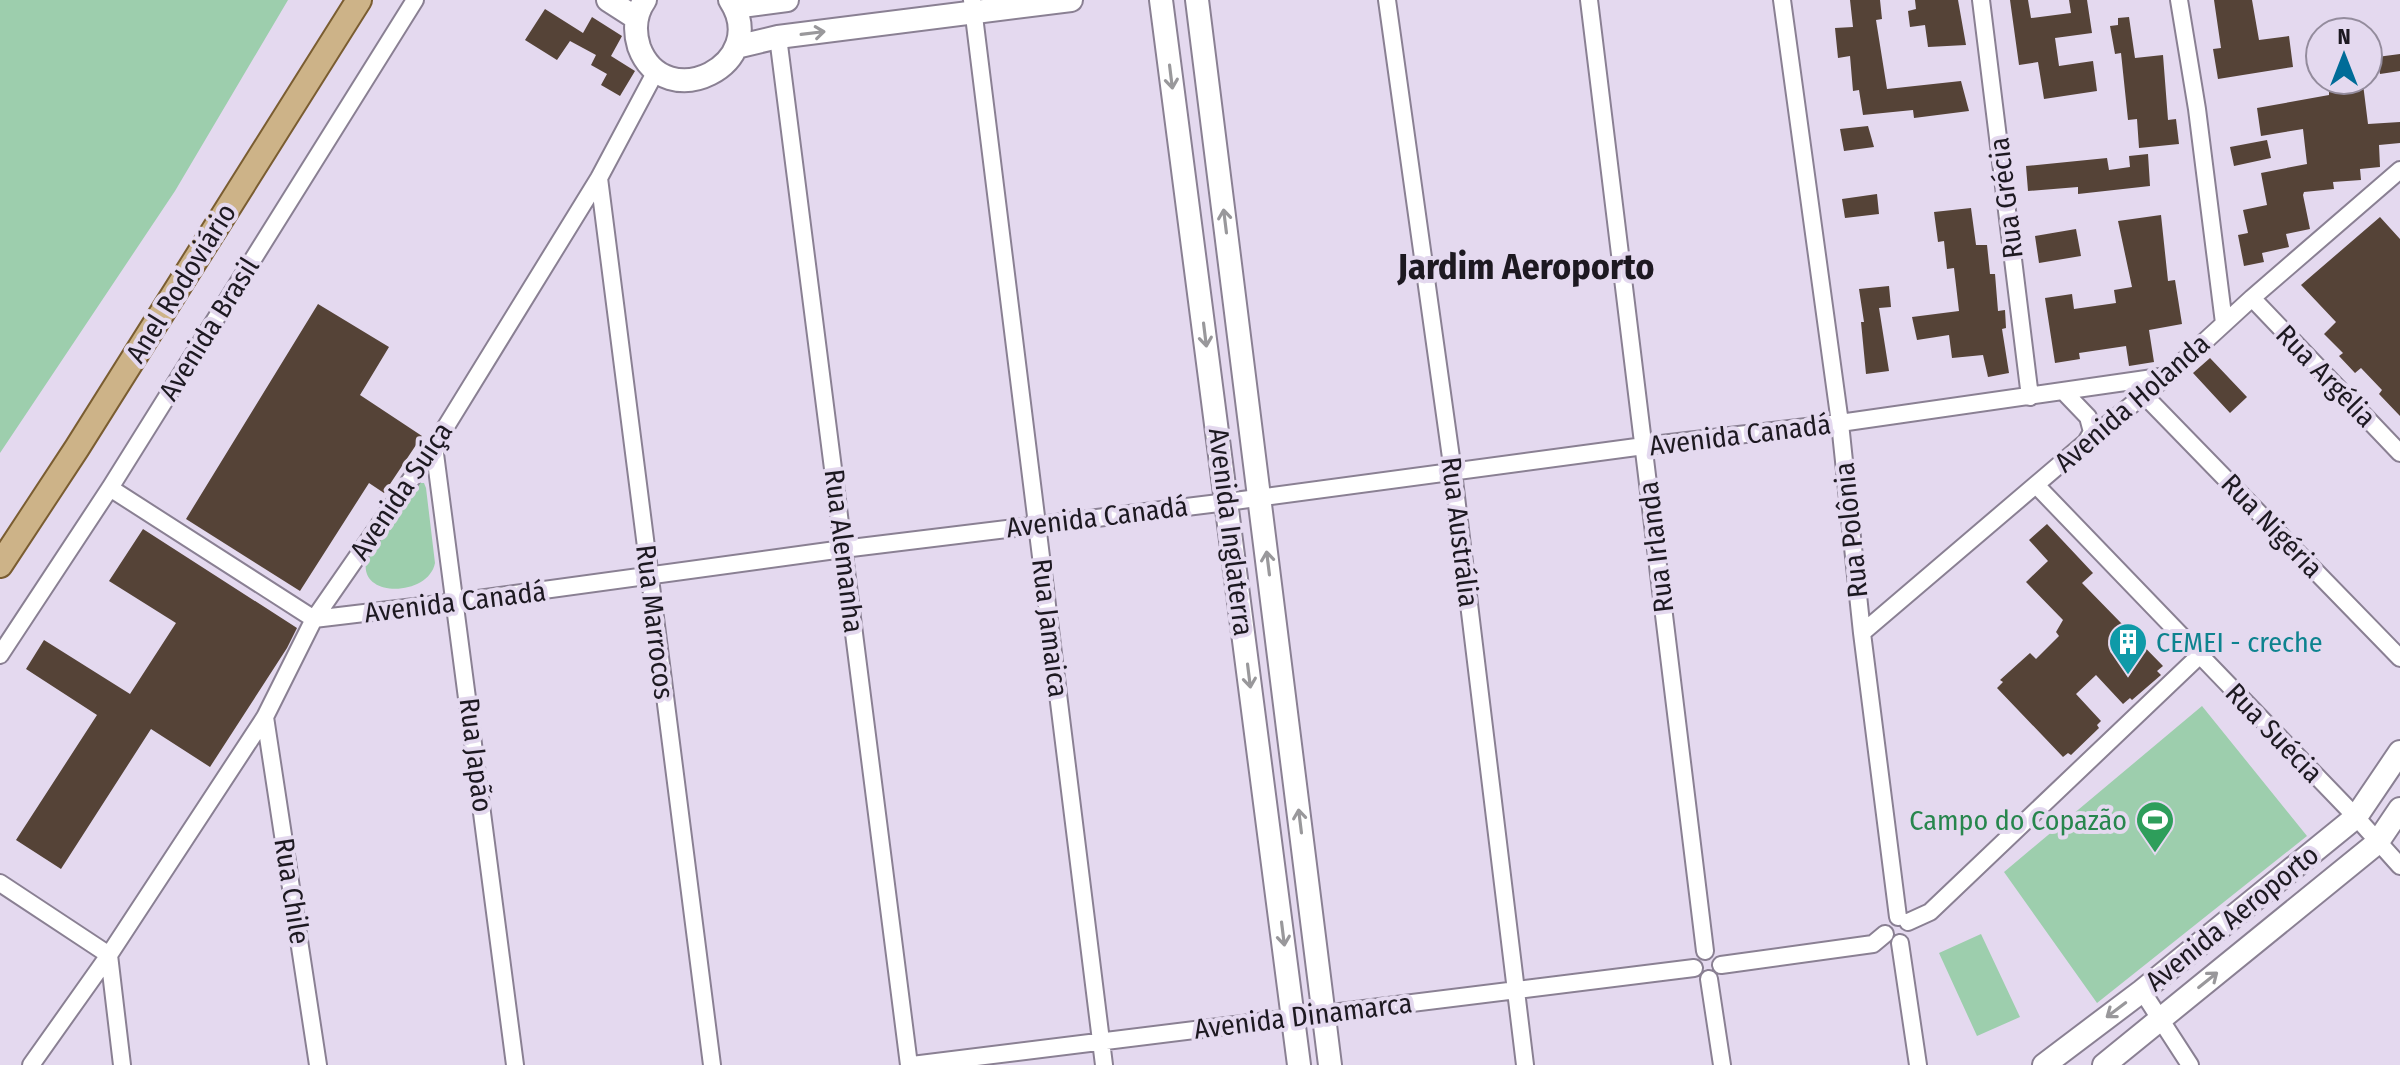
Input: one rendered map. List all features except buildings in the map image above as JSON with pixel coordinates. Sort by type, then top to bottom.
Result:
[{"type":"main road","name":"Anel Rodoviário","points":[[0,565],[359,0]]},
{"type":"street","name":"Avenida Brasil","points":[[0,655],[110,488],[415,0]]},
{"type":"street","points":[[608,0],[640,9],[636,37],[643,56],[656,71],[673,79],[691,81],[706,78],[719,70],[736,47],[739,22],[732,4],[787,0]]},
{"type":"street","points":[[736,47],[778,37],[973,6],[1071,0]]},
{"type":"street","name":"Avenida Inglaterra","points":[[1161,0],[1299,1065]]},
{"type":"street","name":"Avenida Inglaterra","points":[[1197,0],[1330,1065]]},
{"type":"street","name":"Rua Austrália","points":[[1387,0],[1453,472],[1525,1065]]},
{"type":"street","name":"Rua Irlanda","points":[[1589,0],[1705,951]]},
{"type":"street","name":"Rua Polônia","points":[[1782,0],[1840,423],[1862,633],[1903,919]]},
{"type":"street","name":"Rua Grécia","points":[[1981,0],[2030,397]]},
{"type":"street","points":[[2179,0],[2197,109],[2224,323]]},
{"type":"street","name":"Rua Jamaica","points":[[973,6],[1104,1065]]},
{"type":"street","name":"Rua Alemanha","points":[[778,37],[911,1065]]},
{"type":"street","name":"Avenida Suíça","points":[[31,1065],[109,955],[265,717],[314,619],[434,446],[599,178],[656,71]]},
{"type":"street","name":"Avenida Holanda","points":[[1862,633],[2167,376],[2400,170]]},
{"type":"street","name":"Rua Marrocos","points":[[599,178],[712,1065]]},
{"type":"street","name":"Rua Argélia","points":[[2252,298],[2400,453]]},
{"type":"street","name":"Avenida Canadá","points":[[314,619],[1840,423],[2167,376]]},
{"type":"street","points":[[2064,392],[2088,417],[2092,432],[2086,442]]},
{"type":"street","name":"Rua Nigéria","points":[[2144,395],[2400,658]]},
{"type":"street","name":"Rua Japão","points":[[434,446],[515,1065]]},
{"type":"street","name":"Rua Suécia","points":[[2037,486],[2400,866]]},
{"type":"street","points":[[110,488],[314,619]]},
{"type":"street","points":[[1721,965],[1873,944],[1885,934],[1890,920],[1930,912],[2199,656]]},
{"type":"street","name":"Rua Chile","points":[[265,717],[318,1065]]},
{"type":"street","name":"Avenida Aeroporto","points":[[2044,1065],[2142,991],[2356,817],[2400,752]]},
{"type":"street","name":"Avenida Aeroporto","points":[[2104,1065],[2377,843],[2400,809]]},
{"type":"street","points":[[0,883],[109,955],[122,1065]]},
{"type":"street","points":[[1885,934],[1900,943],[1910,935],[1903,919]]},
{"type":"street","points":[[1900,943],[1918,1065]]},
{"type":"street","points":[[1705,951],[1717,954],[1721,965],[1718,975],[1709,979],[1699,976],[1694,968],[1696,957],[1705,951]]},
{"type":"street","name":"Avenida Dinamarca","points":[[911,1065],[1694,968]]},
{"type":"street","points":[[1709,979],[1722,1065]]},
{"type":"street","points":[[2142,991],[2190,1065]]},
{"type":"green space","points":[[0,0],[288,0],[175,191],[0,453]]},
{"type":"green space","points":[[417,483],[424,483],[426,488],[435,563],[430,574],[421,582],[396,589],[384,587],[373,582],[367,574],[366,562]]},
{"type":"green space","name":"Campo do Copazão","points":[[2202,706],[2307,836],[2097,1003],[2004,872]]},
{"type":"green space","points":[[1981,934],[2020,1017],[1977,1036],[1939,953]]},
{"type":"place","name":"CEMEI - creche","points":[[2128,676]]},
{"type":"place","name":"Campo do Copazão","points":[[2155,854]]},
{"type":"district","name":"Jardim Aeroporto","points":[[1526,267]]}]
